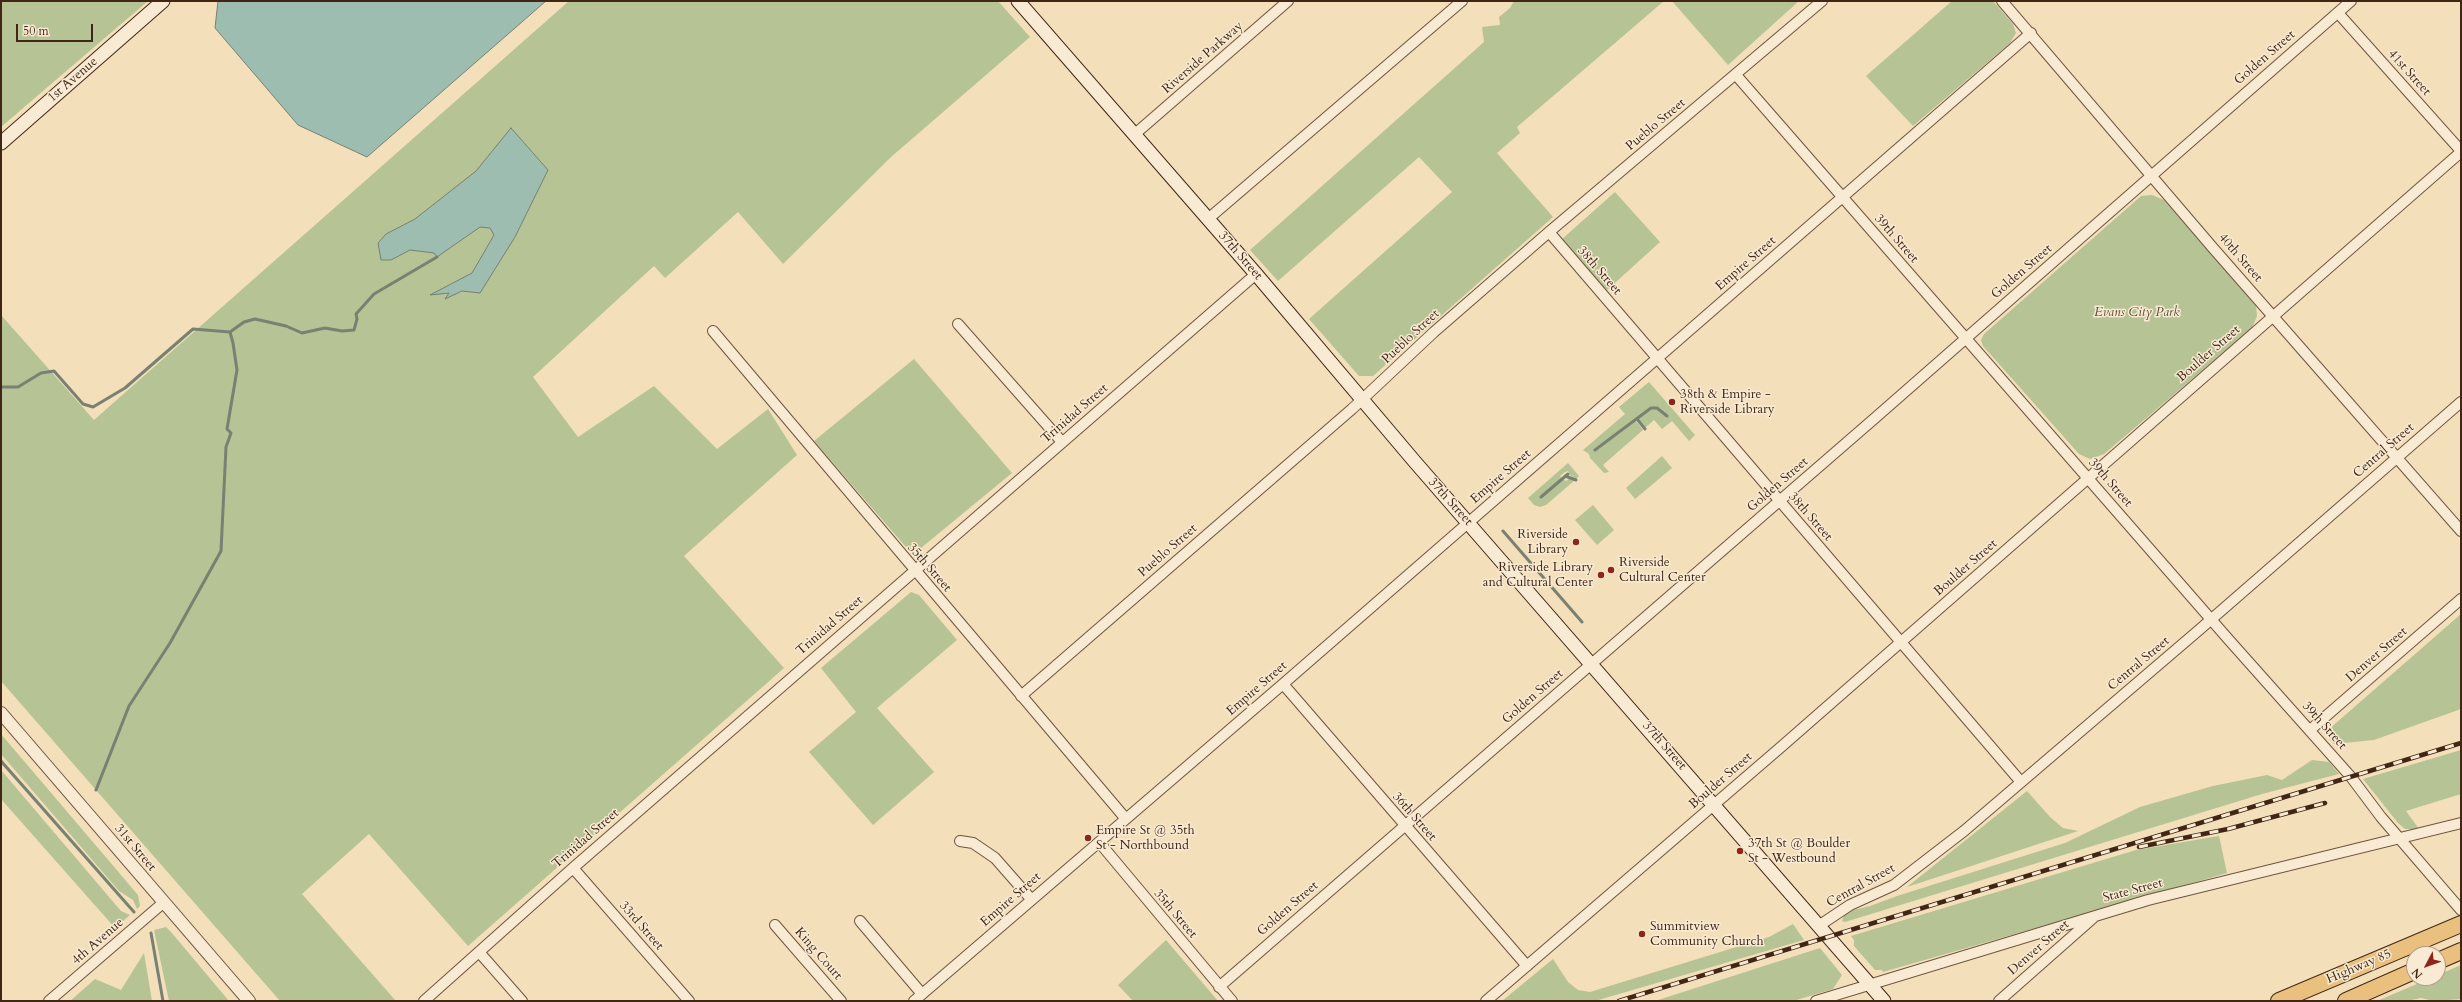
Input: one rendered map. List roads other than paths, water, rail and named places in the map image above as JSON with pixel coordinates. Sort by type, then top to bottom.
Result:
[{"type":"highway","name":"Highway 85","points":[[2279,1001],[2461,924]]},
{"type":"highway","points":[[2446,958],[2461,951]]},
{"type":"highway","name":"Highway 85","points":[[2346,1001],[2406,975]]},
{"type":"main road","name":"1st Avenue","points":[[1,143],[164,1]]},
{"type":"main road","name":"37th Street","points":[[1018,1],[1135,134],[1362,400],[1820,925],[1884,1001]]},
{"type":"street","name":"Riverside Parkway","points":[[1135,134],[1288,1]]},
{"type":"street","points":[[1208,219],[1462,1]]},
{"type":"street","name":"Pueblo Street","points":[[1021,696],[1362,400],[1434,332],[1549,232],[1822,1]]},
{"type":"street","name":"40th Street","points":[[2002,1],[2273,316],[2461,531]]},
{"type":"street","name":"Golden Street","points":[[1219,986],[1780,501],[2351,1]]},
{"type":"street","name":"41st Street","points":[[2338,13],[2461,152]]},
{"type":"street","name":"Empire Street","points":[[918,998],[1031,899],[1126,820],[1283,684],[2031,33]]},
{"type":"street","name":"39th Street","points":[[1736,75],[1842,198],[2351,777],[2398,838],[2461,910]]},
{"type":"street","name":"Boulder Street","points":[[1486,1001],[2461,152]]},
{"type":"street","name":"38th Street","points":[[1549,232],[2021,782]]},
{"type":"street","name":"Trinidad Street","points":[[425,1001],[572,868],[1256,274]]},
{"type":"street","points":[[958,324],[1062,442]]},
{"type":"street","name":"35th Street","points":[[713,331],[914,571],[1126,820]]},
{"type":"street","name":"Central Street","points":[[1820,925],[1850,905],[1894,885],[1964,831],[2212,619],[2461,402]]},
{"type":"street","name":"Denver Street","points":[[2310,730],[2461,599]]},
{"type":"street","name":"36th Street","points":[[1283,684],[1404,826],[1527,966]]},
{"type":"street","name":"31st Street","points":[[1,713],[163,903],[249,1001]]},
{"type":"street","name":"State Street","points":[[1816,1001],[2096,915],[2251,873],[2461,823]]},
{"type":"street","points":[[960,841],[973,843],[995,858],[1031,899]]},
{"type":"street","name":"35th Street","points":[[1099,842],[1232,1001]]},
{"type":"street","name":"33rd Street","points":[[572,868],[689,1001]]},
{"type":"street","name":"4th Avenue","points":[[49,1001],[163,903]]},
{"type":"street","name":"Denver Street","points":[[1998,1001],[2096,915]]},
{"type":"street","points":[[860,921],[918,998]]},
{"type":"street","name":"King Court","points":[[775,925],[841,1001]]},
{"type":"street","points":[[479,952],[522,1001]]},
{"type":"waterway","points":[[230,332],[244,322],[255,319],[286,326],[302,333],[325,328],[342,331],[354,330],[357,319],[356,314],[374,294],[437,257]]},
{"type":"waterway","points":[[1,387],[18,387],[41,373],[54,371],[83,404],[93,407],[125,388],[193,329],[230,332],[233,343],[237,370],[227,429],[231,433],[226,447],[221,551],[170,643],[129,706],[96,790]]},
{"type":"waterway","points":[[1595,450],[1651,408],[1657,408],[1667,416]]},
{"type":"waterway","points":[[1637,419],[1645,429]]},
{"type":"waterway","points":[[1541,497],[1568,474]]},
{"type":"waterway","points":[[1565,476],[1576,480]]},
{"type":"waterway","points":[[1503,531],[1582,622]]},
{"type":"waterway","points":[[1,761],[134,912]]},
{"type":"waterway","points":[[151,933],[163,1001]]},
{"type":"railway","points":[[1619,1001],[2461,743]]},
{"type":"railway","points":[[2139,847],[2228,829],[2325,803]]},
{"type":"place","name":"38th & Empire - Riverside Library","points":[[1672,402]]},
{"type":"place","name":"Riverside Library","points":[[1576,542]]},
{"type":"place","name":"Riverside Cultural Center","points":[[1611,570]]},
{"type":"place","name":"Riverside Library and Cultural Center","points":[[1601,575]]},
{"type":"place","name":"Empire St @ 35th St - Northbound","points":[[1088,838]]},
{"type":"place","name":"37th St @ Boulder St - Westbound","points":[[1740,851]]},
{"type":"place","name":"Summitview Community Church","points":[[1642,934]]},
{"type":"park label","name":"Evans City Park","points":[[2137,313]]}]
